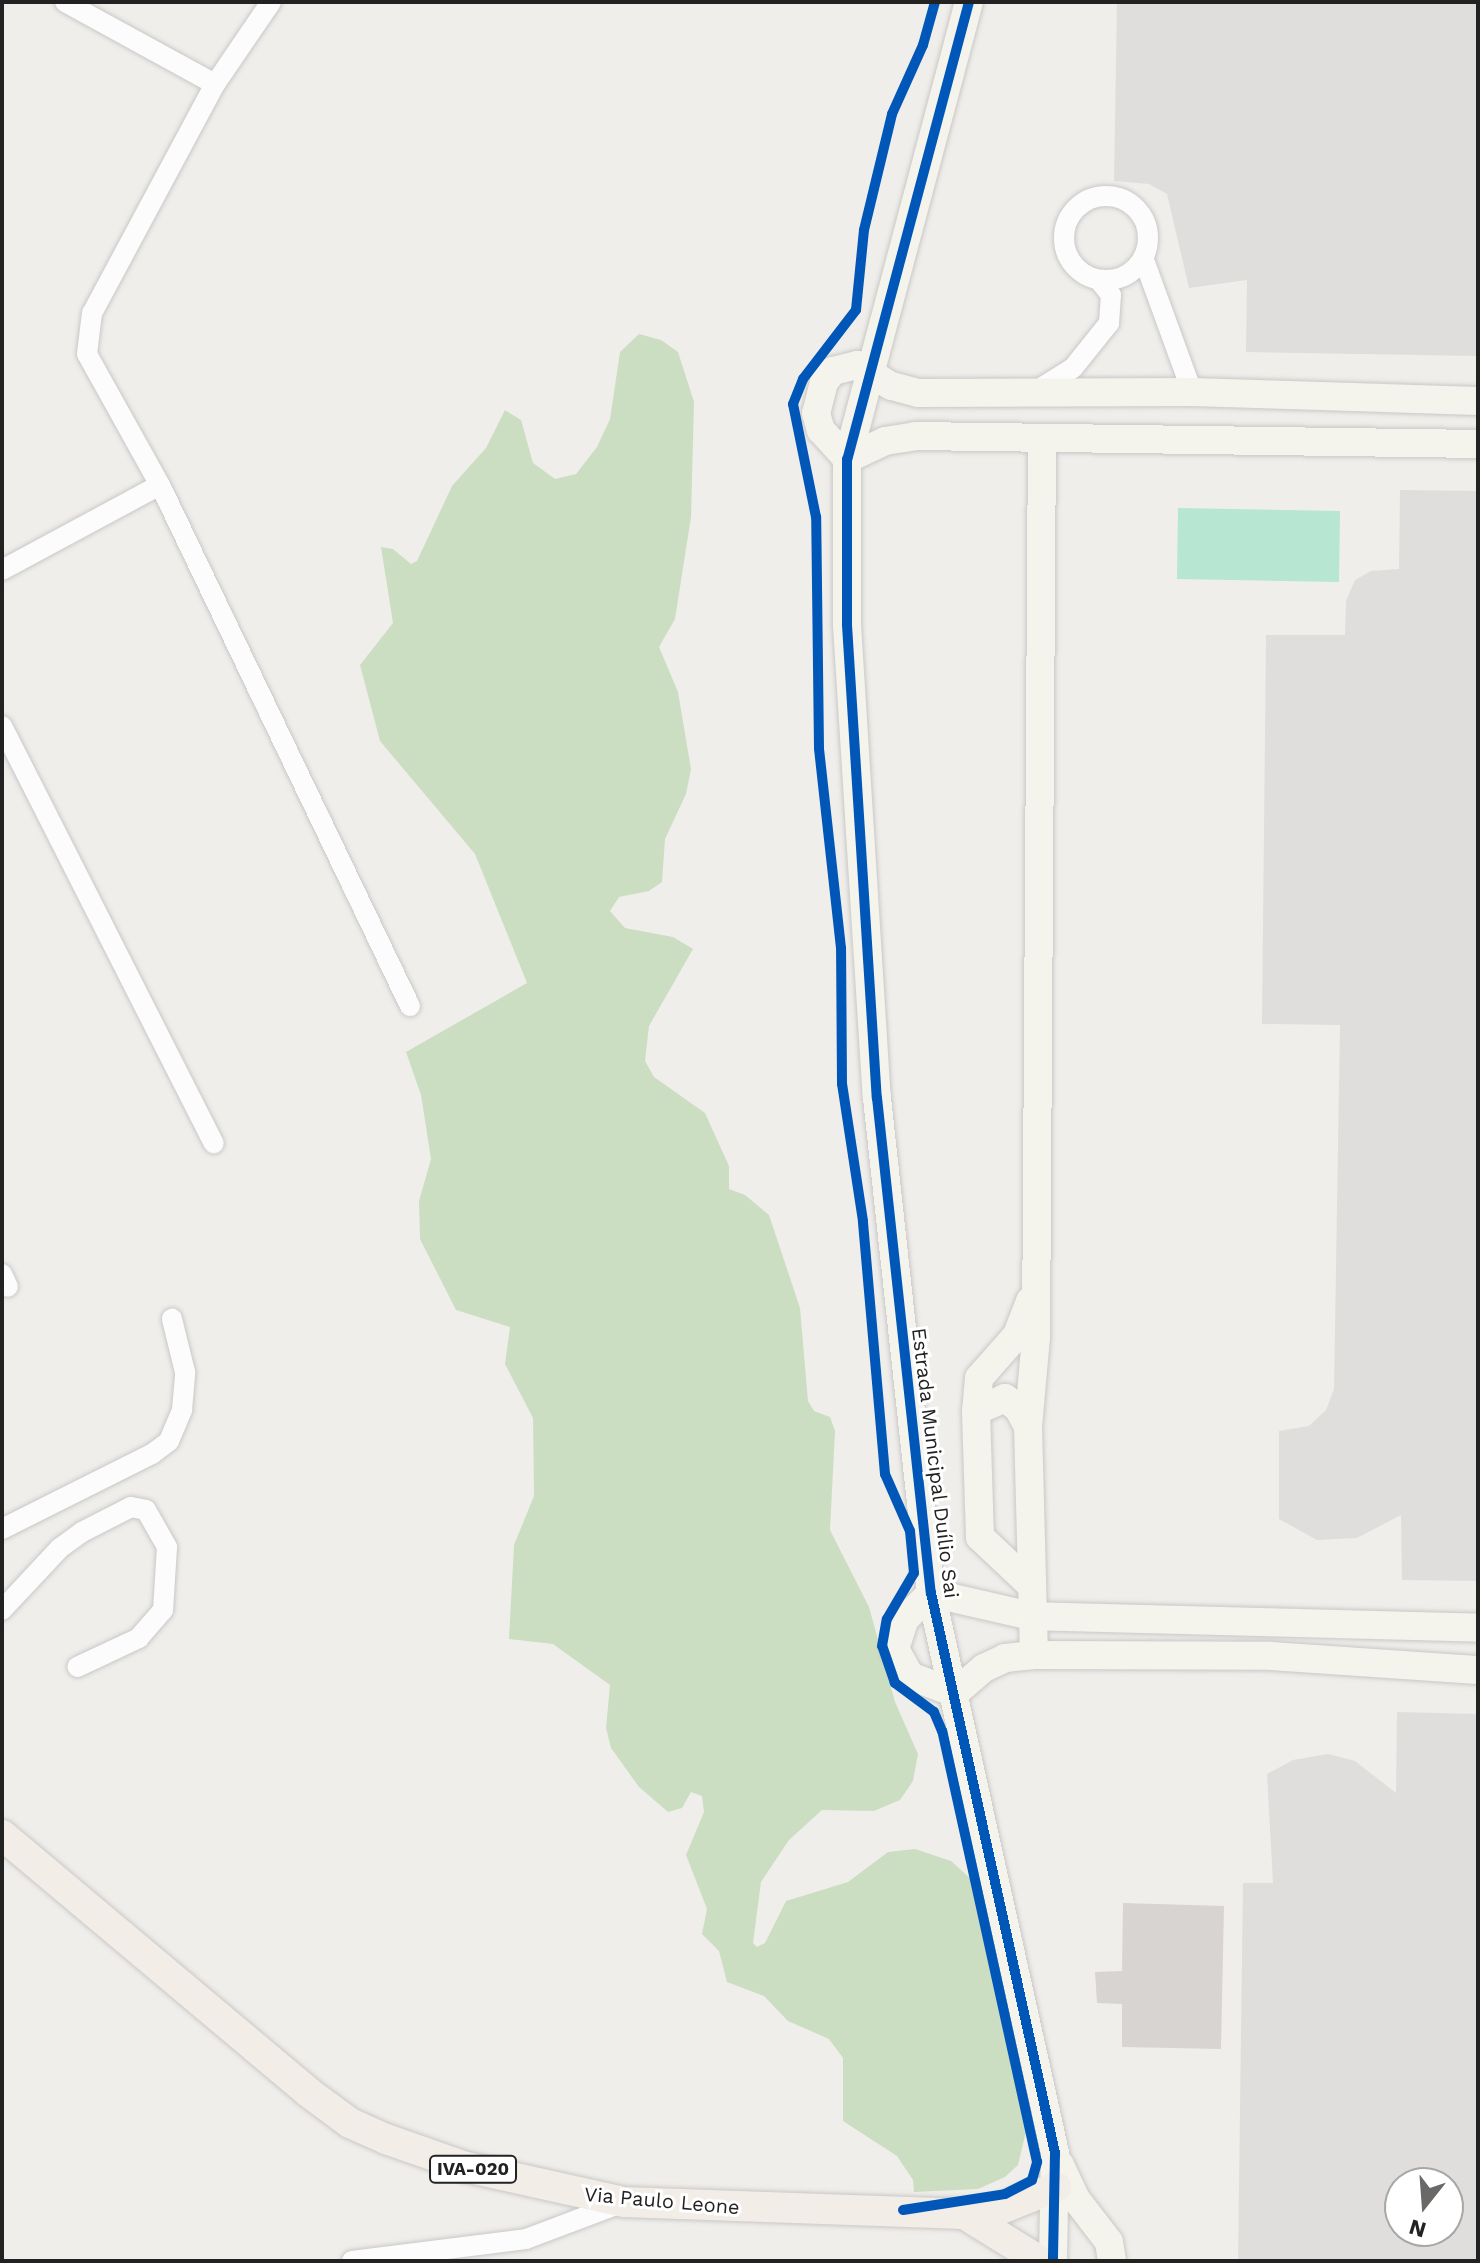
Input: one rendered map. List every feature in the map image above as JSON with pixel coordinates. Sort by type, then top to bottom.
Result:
[{"type":"main road","name":"Via Paulo Leone","points":[[2,1835],[350,2123],[466,2167],[624,2202],[964,2214],[1040,2261]]},
{"type":"main road","points":[[964,2214],[996,2211],[1056,2187]]},
{"type":"street","points":[[65,2],[215,84]]},
{"type":"street","points":[[271,2],[215,84],[92,313],[87,332],[87,354],[160,485],[410,1006]]},
{"type":"street","name":"Estrada Municipal Duílio Sai","points":[[969,2],[847,459],[847,625],[877,1098],[931,1593],[1055,2153],[1055,2248]]},
{"type":"street","points":[[1029,395],[1073,368],[1109,323],[1111,295],[1099,280],[1070,262],[1064,246],[1064,229],[1084,201],[1118,197],[1133,205],[1149,237],[1144,260],[1192,392],[1185,420],[1172,437]]},
{"type":"street","points":[[1099,280],[1116,280],[1144,260]]},
{"type":"street","points":[[1478,401],[1192,392],[953,394],[904,390],[857,365],[833,371],[818,398],[821,430],[847,459],[885,441],[953,437],[1172,437],[1478,444]]},
{"type":"street","points":[[953,394],[953,437]]},
{"type":"street","points":[[1034,1655],[1028,1427],[1036,1337],[1033,1293],[1042,439]]},
{"type":"street","points":[[2,570],[160,485]]},
{"type":"street","points":[[2,726],[214,1143]]},
{"type":"street","points":[[1031,1585],[980,1537],[976,1411],[979,1378],[1017,1335],[1033,1293]]},
{"type":"street","points":[[2,1529],[152,1454],[169,1441],[182,1410],[185,1372],[172,1319]]},
{"type":"street","points":[[976,1411],[1005,1398],[1018,1408],[1028,1427]]},
{"type":"street","points":[[2,1610],[60,1548],[82,1532],[131,1507],[146,1510],[167,1547],[163,1610],[139,1638],[77,1667]]},
{"type":"street","points":[[1000,1559],[1031,1529]]},
{"type":"street","points":[[1478,1628],[1031,1616],[931,1593],[905,1619],[895,1649],[910,1676],[955,1693],[984,1668],[1005,1658],[1034,1655],[1271,1656],[1478,1670]]},
{"type":"street","points":[[1267,1620],[1274,1636],[1271,1656]]},
{"type":"street","points":[[1055,2153],[1096,2228],[1109,2242],[1112,2261]]},
{"type":"street","points":[[352,2261],[526,2239],[624,2202]]},
{"type":"street","points":[[1055,2248],[1073,2226],[1096,2228]]},
{"type":"shaded area","points":[[1117,2],[1478,2],[1478,356],[1246,352],[1247,280],[1189,288],[1167,194],[1149,184],[1114,181]]},
{"type":"shaded area","points":[[1400,490],[1478,491],[1478,1581],[1402,1580],[1401,1515],[1357,1538],[1317,1540],[1279,1519],[1279,1431],[1309,1426],[1326,1410],[1334,1389],[1340,1025],[1262,1024],[1266,635],[1345,635],[1346,601],[1355,580],[1371,571],[1399,569]]},
{"type":"shaded area","points":[[1397,1712],[1478,1714],[1478,2261],[1238,2261],[1243,1883],[1273,1883],[1267,1774],[1293,1760],[1328,1754],[1355,1761],[1396,1793]]},
{"type":"green space","points":[[639,334],[661,340],[678,352],[694,402],[691,517],[675,619],[659,647],[678,692],[691,769],[686,794],[665,839],[662,882],[649,891],[619,897],[610,911],[625,928],[673,937],[693,949],[649,1026],[645,1061],[654,1077],[705,1113],[729,1166],[729,1189],[745,1195],[769,1215],[800,1308],[808,1401],[814,1411],[830,1417],[835,1431],[830,1530],[869,1607],[895,1702],[918,1754],[913,1781],[900,1800],[874,1811],[822,1810],[789,1840],[761,1882],[753,1943],[757,1947],[765,1943],[786,1901],[848,1882],[888,1852],[915,1849],[951,1861],[972,1880],[1012,2011],[1013,2060],[1028,2123],[1018,2165],[1005,2177],[978,2189],[914,2192],[913,2180],[897,2156],[843,2121],[843,2058],[829,2039],[788,2021],[764,1996],[727,1982],[719,1951],[702,1934],[707,1909],[686,1855],[704,1812],[702,1796],[691,1792],[682,1808],[668,1812],[639,1787],[611,1748],[606,1728],[610,1685],[553,1644],[509,1639],[514,1545],[534,1496],[533,1418],[505,1364],[510,1327],[456,1310],[420,1239],[419,1201],[431,1159],[421,1095],[406,1052],[527,983],[475,854],[380,741],[360,665],[393,623],[381,547],[393,549],[411,564],[417,561],[452,486],[486,448],[505,410],[521,420],[533,463],[555,479],[576,474],[597,447],[610,419],[620,352]]},
{"type":"green space","points":[[1178,508],[1340,511],[1339,582],[1177,579]]},
{"type":"building","points":[[1123,1903],[1224,1906],[1221,2049],[1122,2047],[1122,2004],[1097,2003],[1095,1972],[1122,1971]]},
{"type":"cycle path","points":[[903,2210],[1005,2194],[1032,2180],[1037,2162],[942,1731],[934,1712],[895,1683],[882,1646],[887,1619],[914,1573],[910,1531],[885,1474],[863,1221],[842,1084],[841,948],[819,748],[816,517],[793,404],[803,379],[856,310],[864,230],[892,114],[923,45],[935,2]]},
{"type":"cycle path","points":[[969,2],[847,459],[847,625],[877,1098],[931,1593],[1055,2153],[1053,2261]]}]
